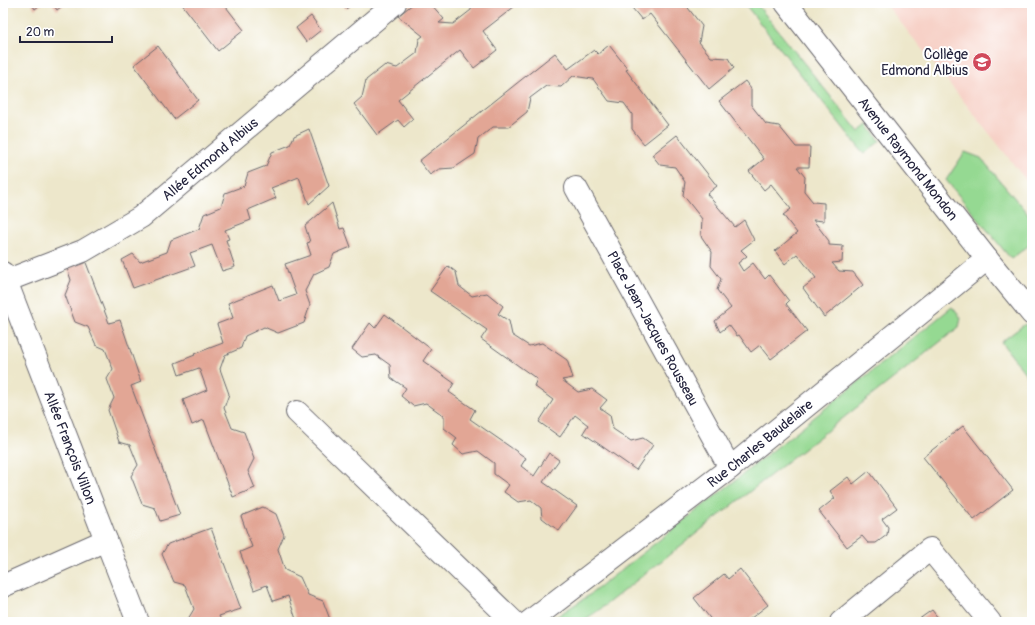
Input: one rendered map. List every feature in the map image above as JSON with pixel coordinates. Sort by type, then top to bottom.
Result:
[{"type":"street","name":"Allée Edmond Albius","points":[[4,279],[84,251],[141,217],[395,3]]},
{"type":"street","name":"Avenue Raymond Mondon","points":[[786,3],[1032,314]]},
{"type":"street","name":"Place Jean-Jacques Rousseau","points":[[576,188],[730,468]]},
{"type":"street","name":"Rue Charles Baudelaire","points":[[529,622],[730,468],[987,259]]},
{"type":"street","name":"Allée François Villon","points":[[4,279],[138,622]]},
{"type":"street","points":[[296,412],[514,622]]},
{"type":"street","points":[[3,586],[106,540]]},
{"type":"street","points":[[841,622],[930,548],[990,622]]},
{"type":"shaded area","name":"Collège Edmond Albius","points":[[885,3],[1032,3],[1032,188],[997,143]]},
{"type":"green space","points":[[744,3],[756,3],[859,132],[868,125],[880,141],[864,154]]},
{"type":"green space","points":[[965,152],[981,158],[1032,219],[1032,243],[1011,259],[946,180]]},
{"type":"green space","points":[[952,307],[961,318],[959,327],[599,610],[581,622],[548,622],[588,596]]},
{"type":"green space","points":[[1025,324],[1032,333],[1032,382],[1001,342]]},
{"type":"building","points":[[31,3],[43,3],[35,9]]},
{"type":"building","points":[[52,3],[66,3],[57,10]]},
{"type":"building","points":[[181,3],[223,3],[244,30],[218,51]]},
{"type":"building","points":[[300,3],[313,3],[305,9]]},
{"type":"building","points":[[342,3],[354,3],[346,9]]},
{"type":"building","points":[[414,3],[430,3],[444,19],[439,23],[453,24],[471,10],[472,3],[519,3],[483,31],[497,50],[474,68],[460,50],[398,100],[413,119],[404,127],[398,120],[377,135],[354,104],[362,97],[366,80],[385,65],[397,68],[417,53],[419,39],[423,36],[398,16]]},
{"type":"building","points":[[628,3],[685,4],[702,26],[699,42],[711,57],[728,58],[734,68],[709,89],[650,14],[642,20]]},
{"type":"building","points":[[311,16],[321,30],[306,42],[296,28]]},
{"type":"building","points":[[609,45],[668,125],[644,144],[632,129],[632,114],[624,103],[609,101],[593,79],[573,76],[561,87],[546,86],[530,98],[527,112],[508,127],[493,127],[478,139],[475,154],[454,168],[439,169],[430,175],[419,161],[555,53],[568,69],[594,50],[598,54]]},
{"type":"building","points":[[158,46],[198,100],[174,119],[134,65]]},
{"type":"building","points":[[745,81],[751,89],[751,105],[766,124],[779,126],[796,147],[810,147],[809,167],[797,167],[805,177],[804,191],[813,202],[824,203],[824,221],[813,220],[829,241],[829,245],[843,246],[842,262],[832,263],[839,271],[853,272],[863,285],[824,317],[803,288],[816,278],[797,254],[785,264],[775,251],[797,233],[783,215],[791,209],[771,184],[764,190],[749,171],[764,159],[719,101]]},
{"type":"building","points":[[309,129],[329,186],[309,204],[299,177],[271,188],[276,198],[248,210],[251,220],[225,230],[229,239],[226,240],[235,267],[222,271],[212,245],[190,253],[195,266],[133,288],[122,260],[133,254],[140,262],[167,252],[171,240],[199,229],[204,214],[221,207],[225,193],[244,186],[248,173],[266,166],[272,152],[290,145],[294,136]]},
{"type":"building","points":[[677,135],[717,186],[707,194],[735,227],[744,220],[754,240],[741,250],[747,256],[738,263],[743,271],[753,263],[765,279],[769,275],[789,301],[786,304],[807,331],[771,359],[760,345],[751,352],[739,335],[737,336],[729,325],[720,332],[715,321],[731,308],[717,290],[721,279],[711,266],[712,252],[701,236],[702,219],[683,195],[685,182],[675,167],[660,165],[652,155]]},
{"type":"building","points":[[332,203],[340,229],[344,228],[351,247],[334,254],[329,267],[314,274],[305,291],[310,305],[304,323],[278,333],[264,327],[245,336],[241,348],[225,355],[220,369],[229,394],[224,408],[232,428],[244,432],[254,459],[248,471],[255,488],[233,497],[204,420],[192,425],[183,400],[207,390],[199,368],[179,375],[175,363],[223,343],[217,324],[233,318],[228,303],[273,285],[279,301],[296,295],[285,264],[311,255],[307,243],[310,242],[305,226]]},
{"type":"building","points":[[85,260],[109,323],[120,320],[141,382],[131,386],[180,515],[160,521],[155,508],[142,504],[131,476],[138,465],[130,445],[119,442],[108,410],[114,398],[107,379],[113,369],[105,349],[96,345],[88,327],[75,322],[65,295],[71,280],[67,268]]},
{"type":"building","points":[[448,266],[456,272],[459,286],[472,296],[487,293],[503,306],[498,314],[509,321],[512,335],[529,346],[542,343],[567,360],[573,378],[562,380],[578,392],[592,389],[607,400],[600,408],[610,415],[613,429],[631,441],[643,438],[653,445],[636,470],[583,433],[588,425],[575,415],[560,437],[539,422],[553,400],[534,386],[537,379],[481,339],[487,330],[430,291]]},
{"type":"building","points":[[385,314],[431,349],[423,361],[454,383],[449,392],[475,410],[470,419],[526,458],[521,466],[534,476],[549,453],[559,460],[543,482],[577,506],[559,531],[542,518],[541,508],[531,500],[518,502],[504,492],[509,485],[494,474],[494,463],[478,451],[463,454],[453,445],[457,438],[444,428],[444,416],[426,403],[413,406],[401,396],[406,388],[391,378],[390,365],[376,355],[362,357],[352,349],[370,323],[375,328]]},
{"type":"building","points":[[963,426],[1013,490],[974,520],[923,457]]},
{"type":"building","points":[[869,471],[897,508],[882,519],[888,527],[887,535],[876,543],[868,543],[862,536],[847,547],[819,511],[835,498],[830,491],[848,477],[853,484]]},
{"type":"building","points":[[263,507],[276,514],[284,535],[278,549],[285,570],[300,577],[308,595],[323,601],[331,622],[297,622],[288,596],[273,601],[267,585],[254,590],[240,552],[252,547],[241,516]]},
{"type":"building","points":[[211,528],[241,609],[219,616],[222,622],[189,622],[188,619],[194,609],[185,585],[174,582],[162,554],[168,544]]},
{"type":"building","points":[[740,569],[768,605],[746,622],[713,622],[694,598],[724,574],[728,579]]},
{"type":"building","points":[[932,610],[941,622],[915,622]]},
{"type":"place","name":"Collège Edmond Albius","points":[[982,62]]}]
